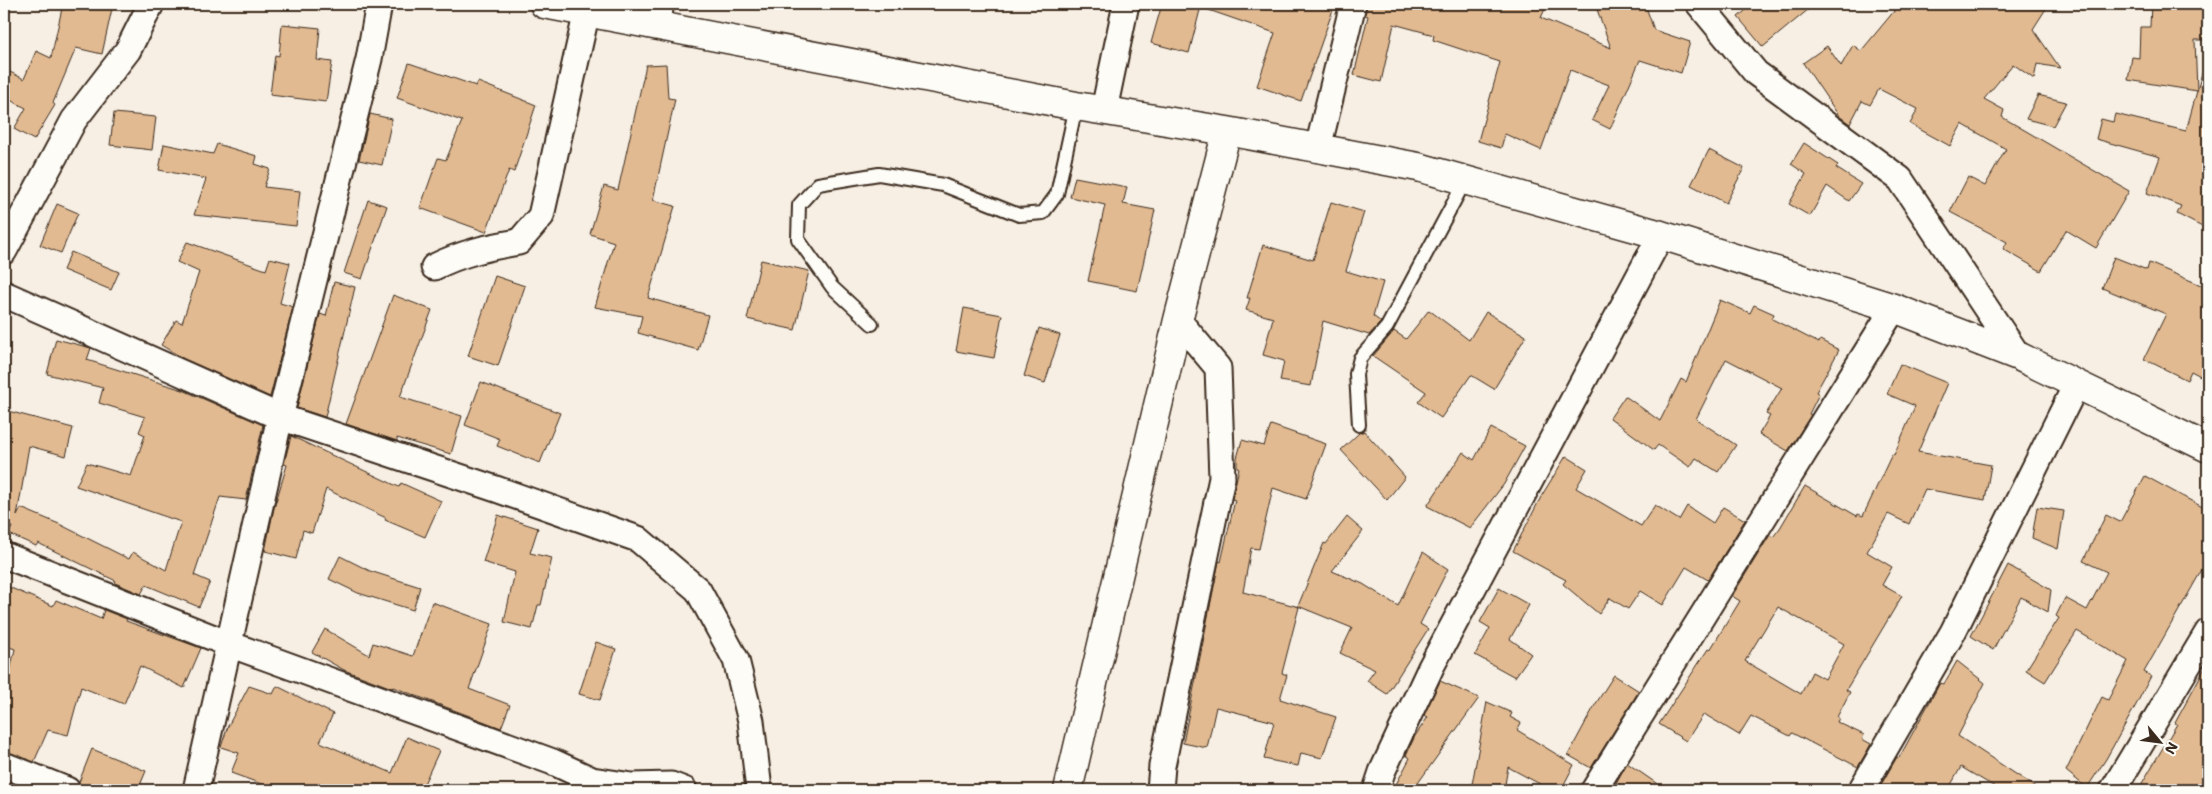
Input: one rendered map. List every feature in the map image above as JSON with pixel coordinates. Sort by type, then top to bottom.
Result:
[{"type":"main road","points":[[544,4],[587,11],[659,14],[1076,106],[1418,167],[1661,235],[1894,308],[2018,356],[2162,424],[2208,448]]},
{"type":"main road","points":[[1068,790],[1178,320],[1227,132]]},
{"type":"street","points":[[4,251],[74,120],[128,50],[151,4]]},
{"type":"street","points":[[196,790],[280,417],[366,68],[379,4]]},
{"type":"street","points":[[1104,110],[1126,4]]},
{"type":"street","points":[[1318,148],[1353,4]]},
{"type":"street","points":[[1698,4],[1756,73],[1900,179],[2018,356]]},
{"type":"street","points":[[434,268],[455,256],[519,242],[541,216],[587,11]]},
{"type":"street","points":[[1376,790],[1382,772],[1431,667],[1661,235]]},
{"type":"street","points":[[4,294],[280,417],[496,489],[638,539],[698,590],[736,660],[751,721],[759,790]]},
{"type":"street","points":[[1594,790],[1894,308]]},
{"type":"street","points":[[1160,790],[1162,766],[1222,478],[1218,368],[1178,320]]},
{"type":"street","points":[[1861,790],[1953,632],[2076,385]]},
{"type":"street","points":[[4,555],[229,644],[553,762],[592,780],[632,786],[671,785],[684,790]]},
{"type":"street","points":[[2114,790],[2208,632]]},
{"type":"street","points":[[4,765],[67,790]]},
{"type":"lane","points":[[872,324],[832,286],[798,238],[799,205],[818,184],[879,174],[943,185],[1020,215],[1042,213],[1057,194],[1076,106]]},
{"type":"lane","points":[[1359,425],[1356,374],[1360,358],[1387,327],[1465,181]]},
{"type":"building","points":[[63,4],[113,4],[102,54],[76,48],[53,103],[55,105],[34,140],[14,129],[26,108],[4,97],[4,69],[24,79],[36,51],[51,58]]},
{"type":"building","points":[[1162,4],[1175,4],[1200,10],[1189,53],[1151,43]]},
{"type":"building","points":[[1201,4],[1335,4],[1301,101],[1257,86],[1275,33],[1200,7]]},
{"type":"building","points":[[1367,4],[1547,4],[1541,18],[1611,48],[1595,4],[1645,4],[1654,30],[1690,42],[1681,73],[1640,60],[1610,129],[1592,120],[1609,85],[1570,70],[1541,150],[1505,134],[1501,148],[1478,141],[1500,62],[1433,40],[1434,35],[1394,24],[1381,82],[1354,75],[1368,16],[1365,15]]},
{"type":"building","points":[[1753,4],[1815,4],[1763,47],[1738,17]]},
{"type":"building","points":[[1900,4],[2049,4],[2033,29],[2060,68],[2037,64],[2034,79],[2013,64],[1984,99],[2004,110],[2002,117],[2129,191],[2096,248],[2066,230],[2041,271],[2003,249],[2007,242],[1950,212],[1968,177],[1985,186],[2006,149],[1962,124],[1950,146],[1910,124],[1918,109],[1879,89],[1870,105],[1862,101],[1850,124],[1839,116],[1803,63],[1827,46],[1841,66],[1853,45],[1861,51]]},
{"type":"building","points":[[2151,4],[2208,7],[2208,40],[2195,40],[2197,91],[2128,80],[2132,57],[2139,58],[2140,27],[2150,27]]},
{"type":"building","points":[[282,24],[320,28],[317,60],[332,62],[326,102],[270,95],[275,55],[279,56]]},
{"type":"building","points":[[409,63],[476,86],[478,82],[536,105],[514,172],[509,170],[486,232],[420,208],[438,158],[446,160],[462,121],[397,98]]},
{"type":"building","points":[[666,64],[668,98],[675,99],[653,200],[675,206],[648,298],[708,315],[698,350],[638,333],[642,316],[595,307],[614,242],[590,234],[604,186],[618,190],[646,65]]},
{"type":"building","points":[[2202,73],[2208,73],[2208,230],[2177,214],[2181,206],[2147,193],[2160,157],[2096,139],[2101,119],[2113,122],[2115,114],[2186,131]]},
{"type":"building","points":[[2038,95],[2066,102],[2053,126],[2026,119]]},
{"type":"building","points":[[114,113],[156,117],[152,150],[110,145]]},
{"type":"building","points":[[370,114],[392,119],[382,165],[359,160]]},
{"type":"building","points":[[1804,143],[1838,165],[1836,168],[1861,184],[1849,201],[1827,186],[1810,216],[1789,204],[1806,174],[1791,164]]},
{"type":"building","points":[[164,144],[213,154],[217,144],[257,156],[255,164],[270,169],[264,187],[300,191],[296,226],[194,215],[206,179],[159,170]]},
{"type":"building","points":[[1709,150],[1744,168],[1726,203],[1691,185]]},
{"type":"building","points":[[1075,177],[1127,187],[1123,204],[1155,210],[1137,291],[1088,281],[1105,205],[1070,197]]},
{"type":"building","points":[[368,200],[387,206],[362,279],[344,273]]},
{"type":"building","points":[[1331,202],[1364,212],[1346,271],[1383,282],[1373,316],[1381,322],[1369,335],[1323,321],[1311,386],[1280,381],[1284,361],[1263,355],[1273,318],[1246,310],[1250,298],[1247,298],[1263,245],[1313,260]]},
{"type":"building","points":[[57,204],[78,213],[61,253],[40,245]]},
{"type":"building","points":[[187,242],[266,270],[270,258],[290,263],[280,303],[293,307],[270,397],[184,359],[161,345],[176,320],[182,323],[199,272],[177,262]]},
{"type":"building","points":[[71,252],[119,272],[111,290],[63,270]]},
{"type":"building","points":[[2114,257],[2147,270],[2149,263],[2208,288],[2208,380],[2191,371],[2187,380],[2144,359],[2166,314],[2102,288]]},
{"type":"building","points":[[761,260],[809,271],[795,330],[747,319]]},
{"type":"building","points":[[495,276],[525,286],[498,366],[468,356]]},
{"type":"building","points":[[334,282],[355,287],[325,417],[297,408],[320,314],[326,316]]},
{"type":"building","points":[[393,295],[432,310],[400,397],[462,416],[451,454],[397,438],[397,441],[346,424]]},
{"type":"building","points":[[1720,300],[1750,313],[1754,305],[1774,314],[1772,319],[1819,343],[1820,340],[1839,350],[1816,392],[1819,394],[1809,414],[1811,415],[1788,451],[1759,434],[1770,416],[1766,414],[1782,388],[1726,359],[1696,419],[1736,445],[1718,472],[1696,458],[1690,467],[1658,445],[1654,450],[1610,418],[1625,396],[1660,421],[1681,379],[1686,382]]},
{"type":"building","points":[[964,308],[1002,315],[994,358],[956,351]]},
{"type":"building","points":[[1429,310],[1469,340],[1486,312],[1526,336],[1494,389],[1471,375],[1441,418],[1418,402],[1426,392],[1373,356],[1394,331],[1406,339]]},
{"type":"building","points":[[1039,328],[1060,335],[1045,383],[1024,376]]},
{"type":"building","points":[[56,339],[91,348],[87,360],[183,390],[263,425],[246,500],[220,497],[194,575],[210,582],[199,607],[146,585],[141,594],[115,583],[116,581],[38,543],[36,546],[9,534],[12,527],[4,527],[4,410],[73,428],[66,456],[29,446],[17,516],[21,508],[59,524],[129,559],[133,552],[166,570],[181,522],[76,486],[87,463],[131,476],[145,435],[139,432],[145,417],[99,403],[103,388],[47,374]]},
{"type":"building","points":[[1900,364],[1947,383],[1918,452],[1991,465],[1985,500],[1925,489],[1909,524],[1888,514],[1867,552],[1892,567],[1882,585],[1902,596],[1846,690],[1850,692],[1837,717],[1839,718],[1837,722],[1864,735],[1862,739],[1871,744],[1858,767],[1792,733],[1790,736],[1751,716],[1739,735],[1704,714],[1686,741],[1659,724],[1708,649],[1710,650],[1740,601],[1732,596],[1770,535],[1773,537],[1780,528],[1805,486],[1857,516],[1858,514],[1863,516],[1892,454],[1894,455],[1915,406],[1887,394]],"holes":[[[1778,607],[1844,644],[1825,679],[1812,672],[1801,694],[1745,661]]]},
{"type":"building","points":[[481,382],[560,413],[540,463],[497,446],[500,439],[465,425]]},
{"type":"building","points":[[1271,425],[1326,444],[1306,499],[1273,488],[1259,549],[1251,548],[1243,592],[1299,607],[1282,673],[1287,675],[1280,699],[1336,717],[1322,758],[1301,753],[1298,766],[1264,759],[1274,722],[1216,707],[1207,748],[1183,743],[1219,561],[1221,562],[1235,500],[1232,499],[1239,468],[1237,467],[1237,458],[1242,440],[1264,446]]},
{"type":"building","points":[[1491,428],[1525,446],[1504,484],[1470,528],[1427,506],[1463,452],[1474,460]]},
{"type":"building","points":[[1364,431],[1405,477],[1387,500],[1341,450],[1359,433]]},
{"type":"building","points":[[291,436],[399,487],[401,483],[441,501],[425,537],[385,520],[386,518],[326,489],[312,533],[303,530],[296,559],[265,551],[274,508],[287,465],[284,464]]},
{"type":"building","points":[[1566,456],[1587,469],[1576,488],[1641,526],[1655,505],[1679,520],[1687,506],[1713,523],[1723,507],[1745,520],[1708,580],[1686,567],[1663,605],[1640,591],[1628,609],[1610,598],[1599,614],[1563,584],[1566,580],[1513,551],[1542,495]]},
{"type":"building","points":[[2145,476],[2208,510],[2208,559],[2144,672],[2151,676],[2136,705],[2106,759],[2087,788],[2066,771],[2102,697],[2108,700],[2128,661],[2077,631],[2045,682],[2026,670],[2059,618],[2056,616],[2065,598],[2087,610],[2107,572],[2083,561],[2106,515],[2120,522]]},
{"type":"building","points":[[2037,507],[2064,511],[2058,549],[2032,538]]},
{"type":"building","points":[[498,515],[538,528],[530,553],[552,558],[541,605],[538,605],[532,629],[504,622],[515,572],[483,562]]},
{"type":"building","points":[[1347,517],[1363,531],[1332,571],[1363,584],[1398,606],[1423,552],[1448,569],[1420,624],[1428,629],[1387,694],[1367,681],[1375,670],[1340,653],[1352,628],[1298,606],[1324,543],[1326,544]]},
{"type":"building","points":[[340,556],[370,571],[420,587],[413,610],[358,593],[329,579]]},
{"type":"building","points":[[2008,565],[2051,590],[2048,612],[2021,597],[1993,650],[1971,636]]},
{"type":"building","points":[[4,585],[53,606],[56,600],[101,619],[104,610],[127,619],[126,621],[201,648],[184,688],[140,666],[124,704],[81,687],[68,735],[48,730],[34,762],[4,751],[4,697],[15,649],[4,645]]},
{"type":"building","points":[[1499,588],[1529,605],[1510,639],[1531,654],[1515,677],[1475,655],[1490,628],[1480,622]]},
{"type":"building","points":[[432,602],[492,624],[469,689],[510,705],[501,728],[344,670],[312,652],[325,629],[369,655],[373,643],[413,656]]},
{"type":"building","points":[[596,642],[616,649],[600,700],[579,694]]},
{"type":"building","points":[[1957,661],[1985,683],[1958,736],[2040,790],[2000,790],[1961,767],[1948,790],[1940,790],[1926,784],[1922,790],[1878,790],[1897,757],[1899,758],[1940,683],[1944,684]]},
{"type":"building","points":[[2208,662],[2208,790],[2138,790],[2177,724],[2175,723]]},
{"type":"building","points":[[1614,675],[1639,691],[1591,768],[1568,755],[1595,705]]},
{"type":"building","points":[[1440,681],[1479,698],[1413,790],[1393,790],[1410,758],[1406,755],[1415,736],[1428,717],[1424,715]]},
{"type":"building","points":[[249,686],[273,694],[277,686],[333,714],[320,742],[392,773],[407,737],[439,751],[423,786],[432,790],[278,790],[231,773],[239,753],[221,747],[228,726]]},
{"type":"building","points":[[1487,702],[1512,713],[1510,717],[1521,723],[1517,730],[1574,765],[1561,790],[1551,790],[1508,767],[1504,790],[1471,790]]},
{"type":"building","points":[[92,749],[146,771],[138,790],[81,790],[79,782]]},
{"type":"building","points":[[1627,763],[1666,790],[1629,790],[1616,783]]}]
